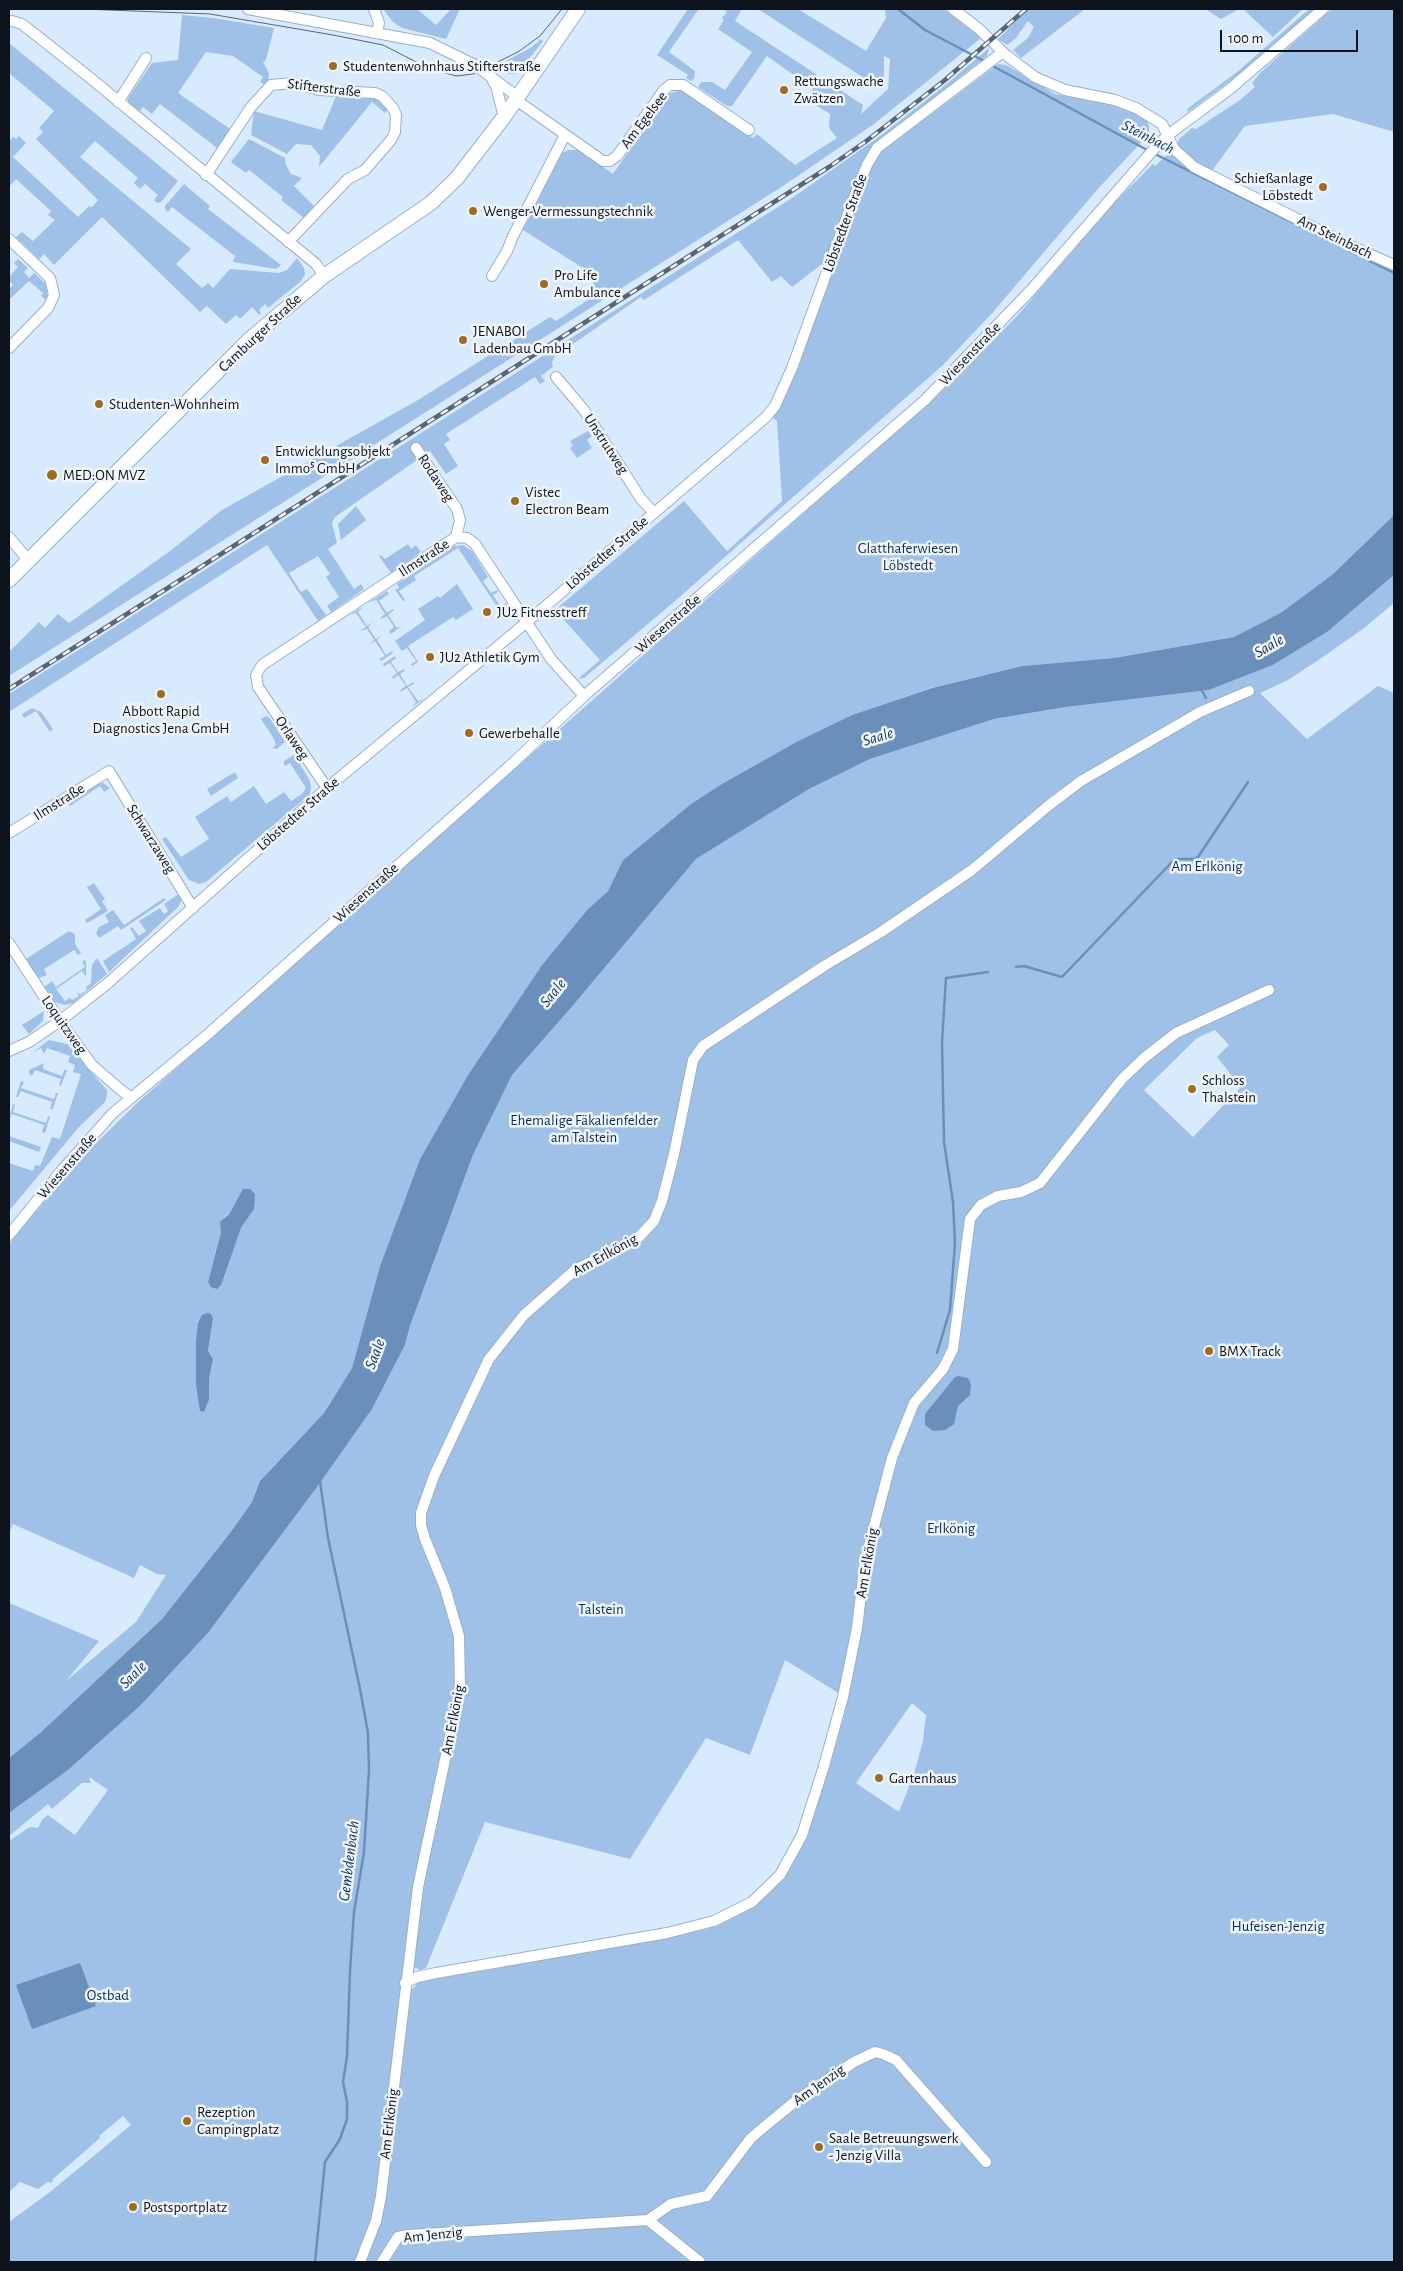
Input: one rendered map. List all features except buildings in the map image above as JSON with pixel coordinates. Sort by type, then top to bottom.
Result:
[{"type":"main road","name":"Camburger Straße","points":[[9,580],[250,340],[324,276],[431,203],[457,178],[517,99],[578,9]]},
{"type":"street","name":"Am Egelsee","points":[[248,9],[422,41],[446,49],[488,74],[517,99],[603,161],[610,161],[617,156],[664,90],[677,84],[689,88],[749,130]]},
{"type":"street","points":[[374,9],[379,23],[377,32]]},
{"type":"street","name":"Am Steinbach","points":[[953,9],[978,28],[1022,68],[1054,86],[1115,100],[1136,108],[1162,124],[1174,149],[1194,167],[1349,245],[1394,265]]},
{"type":"street","name":"Wiesenstraße","points":[[9,1235],[62,1170],[131,1097],[214,1028],[513,763],[584,696],[925,400],[1031,290],[1145,158],[1168,135],[1230,89],[1323,9]]},
{"type":"street","points":[[12,21],[22,24],[118,102],[316,264],[324,276]]},
{"type":"street","name":"Löbstedter Straße","points":[[9,1051],[28,1042],[60,1021],[108,982],[327,788],[527,622],[765,418],[774,406],[798,354],[853,200],[867,164],[877,148],[978,69],[1003,52]]},
{"type":"street","points":[[118,102],[146,58]]},
{"type":"street","points":[[488,74],[496,86],[504,117]]},
{"type":"street","name":"Stifterstraße","points":[[206,175],[251,107],[271,85],[278,82],[293,83],[319,90],[375,93],[382,96],[393,108],[396,115],[395,132],[391,140],[365,170],[348,179],[288,242]]},
{"type":"street","points":[[492,276],[508,251],[513,236],[565,135]]},
{"type":"street","points":[[9,239],[50,278],[54,295],[48,308],[9,348]]},
{"type":"street","name":"Unstrutweg","points":[[556,376],[584,410],[641,499],[654,513]]},
{"type":"street","name":"Rodaweg","points":[[416,448],[457,509],[460,520],[456,537]]},
{"type":"street","points":[[9,537],[28,560]]},
{"type":"street","name":"Ilmstraße","points":[[258,687],[256,675],[262,665],[456,537],[467,538],[475,544],[551,659],[584,696]]},
{"type":"street","name":"Orlaweg","points":[[258,687],[327,788]]},
{"type":"street","name":"Am Erlkönig","points":[[360,2262],[376,2221],[381,2196],[418,1887],[460,1689],[459,1636],[445,1588],[425,1539],[421,1525],[421,1513],[434,1476],[489,1359],[524,1315],[569,1275],[589,1262],[637,1239],[654,1221],[662,1201],[674,1154],[693,1060],[703,1046],[824,966],[881,932],[972,870],[1048,806],[1082,782],[1200,712],[1249,691]]},
{"type":"street","name":"Ilmstraße","points":[[9,833],[109,771]]},
{"type":"street","name":"Schwarzaweg","points":[[109,771],[193,908]]},
{"type":"street","name":"Loquitzweg","points":[[9,943],[60,1021],[92,1065],[131,1097]]},
{"type":"street","name":"Am Erlkönig","points":[[406,1983],[417,1977],[436,1973],[667,1933],[714,1921],[752,1902],[780,1875],[802,1835],[843,1698],[857,1628],[865,1561],[892,1458],[914,1403],[943,1369],[953,1349],[970,1219],[981,1205],[998,1196],[1021,1192],[1040,1183],[1122,1079],[1144,1058],[1176,1034],[1269,990]]},
{"type":"street","name":"Am Jenzig","points":[[382,2262],[398,2238],[409,2235],[648,2220],[671,2204],[707,2196],[751,2138],[796,2100],[854,2062],[875,2052],[896,2060],[986,2162]]},
{"type":"street","points":[[648,2220],[700,2262]]},
{"type":"green space","points":[[383,9],[417,9],[436,25],[451,9],[460,9],[446,39],[402,28],[393,22]]},
{"type":"green space","points":[[688,9],[698,10],[669,52],[695,71],[694,79],[691,81],[686,78],[688,75],[657,55]]},
{"type":"green space","points":[[723,9],[742,9],[735,21],[863,105],[861,114],[888,89],[890,59],[884,56],[884,75],[881,89],[758,9],[798,9],[866,51],[886,18],[885,9],[944,9],[981,38],[874,124],[783,186],[9,676],[9,652],[39,622],[45,628],[58,614],[69,623],[170,551],[222,510],[418,400],[550,317],[556,321],[594,296],[593,281],[586,270],[523,230],[562,153],[568,150],[579,150],[613,174],[668,94],[681,90],[753,138],[757,134],[795,165],[837,138],[829,128],[830,114],[806,99],[813,89],[767,56],[732,106],[727,106],[698,87],[701,82],[712,82],[725,90],[752,52],[718,29],[724,20],[722,18],[727,12]]},
{"type":"green space","points":[[1028,9],[1085,9],[1021,58],[1013,50],[1028,38],[1034,27],[1028,21],[1016,38],[1007,45],[998,39]]},
{"type":"green space","points":[[1205,9],[1239,9],[1221,19]]},
{"type":"green space","points":[[1243,9],[1303,9],[1273,37]]},
{"type":"green space","points":[[1309,9],[1315,9],[1249,67],[1188,112],[1187,109],[1237,72]]},
{"type":"green space","points":[[1332,9],[1394,9],[1394,132],[1333,114],[1245,126],[1211,172],[1189,159],[1177,145],[1179,139],[1192,128],[1196,129],[1240,100],[1255,87],[1252,83],[1261,72]]},
{"type":"green space","points":[[182,15],[274,28],[266,60],[263,62],[269,73],[268,83],[265,85],[260,82],[263,77],[233,56],[206,52],[178,93],[233,131],[221,151],[160,104],[152,114],[143,107],[139,112],[128,104],[128,98],[152,63],[178,60]]},
{"type":"green space","points":[[541,39],[543,41],[517,74],[508,74],[495,67],[532,47]]},
{"type":"green space","points":[[9,43],[178,181],[161,202],[157,203],[154,200],[158,195],[145,184],[140,189],[134,183],[138,178],[95,141],[80,157],[191,249],[176,264],[202,288],[208,283],[213,288],[230,269],[279,273],[287,270],[297,258],[304,268],[305,275],[300,282],[268,308],[265,304],[259,310],[261,313],[259,315],[252,307],[240,319],[236,315],[226,324],[207,306],[200,312],[102,217],[54,265],[44,254],[39,259],[16,237],[22,232],[33,241],[55,220],[48,215],[51,211],[16,179],[9,187],[9,142],[13,137],[16,139],[19,136],[26,143],[13,157],[78,217],[98,200],[36,139],[43,132],[39,128],[54,111],[9,73]]},
{"type":"green space","points":[[989,48],[987,56],[879,141],[869,151],[861,167],[998,64],[1006,65],[1055,94],[1123,107],[1146,119],[1149,126],[1149,134],[1096,191],[994,311],[943,365],[675,601],[584,678],[578,679],[600,660],[555,610],[684,501],[727,551],[782,501],[777,421],[773,418],[787,394],[801,358],[831,266],[822,264],[792,287],[781,276],[772,282],[738,240],[644,300],[641,297],[554,357],[553,367],[541,376],[545,381],[540,384],[535,377],[446,434],[450,440],[444,444],[458,466],[446,474],[430,451],[335,517],[332,523],[337,543],[328,549],[354,589],[361,584],[364,589],[331,612],[327,606],[339,597],[326,577],[330,574],[318,556],[289,573],[301,592],[307,589],[326,615],[318,621],[267,545],[9,712],[9,694],[792,198],[880,136]]},
{"type":"green space","points":[[336,96],[379,99],[388,109],[385,113],[372,102],[319,167],[320,156],[311,145],[296,144],[287,154],[251,135],[254,111],[322,130]]},
{"type":"green space","points":[[249,139],[285,158],[286,165],[291,174],[302,178],[294,186],[314,206],[304,218],[281,200],[283,197],[249,170],[246,173],[231,162]]},
{"type":"green space","name":"Glatthaferwiesen Löbstedt","points":[[1171,151],[1394,270],[1394,515],[1333,574],[1282,612],[1234,637],[1114,658],[1022,666],[931,688],[852,715],[798,741],[720,785],[691,804],[623,860],[608,891],[587,910],[542,965],[468,1075],[420,1159],[380,1266],[352,1368],[324,1413],[260,1481],[252,1502],[230,1533],[162,1619],[40,1733],[9,1758],[9,1603],[99,1641],[66,1681],[136,1622],[166,1575],[157,1574],[140,1565],[134,1578],[13,1524],[9,1533],[9,1244],[79,1160],[136,1104],[952,382],[1017,316],[1115,202],[1153,164],[1155,166]],"holes":[[[254,1209],[241,1228],[232,1252],[208,1282],[225,1216],[230,1213]],[[211,1314],[213,1320],[208,1351],[213,1359],[209,1379],[209,1400],[204,1412],[196,1385],[196,1342]]]},
{"type":"green space","points":[[184,184],[210,206],[208,209],[281,265],[276,269],[233,262],[235,256],[172,207],[168,212],[165,206]]},
{"type":"green space","points":[[18,259],[28,268],[24,272],[29,278],[34,273],[45,283],[48,290],[46,300],[41,296],[43,293],[29,281],[9,300],[9,289],[13,285],[9,281],[9,277],[18,267],[14,263]]},
{"type":"green space","points":[[588,431],[592,436],[587,440],[592,448],[577,458],[570,448],[573,446],[570,441]]},
{"type":"green space","points":[[356,506],[366,520],[341,540],[338,524]]},
{"type":"green space","points":[[408,544],[411,549],[416,545],[421,552],[391,573],[379,556],[381,555],[385,559]]},
{"type":"green space","points":[[463,545],[472,551],[488,577],[483,581],[491,593],[497,590],[498,592],[493,595],[500,606],[506,603],[511,615],[502,614],[458,548],[414,576],[416,580],[399,591],[405,600],[403,601],[395,590],[399,588],[397,584],[454,546]]},
{"type":"green space","points":[[1394,575],[1394,603],[1364,628],[1323,657],[1288,680],[1260,693],[1307,739],[1378,686],[1394,693],[1394,2262],[9,2262],[9,2222],[50,2192],[131,2125],[123,2116],[53,2179],[52,2183],[48,2182],[38,2189],[20,2182],[9,2192],[9,1841],[30,1827],[38,1828],[42,1820],[48,1815],[75,1835],[108,1790],[89,1777],[91,1783],[82,1783],[52,1809],[48,1804],[9,1836],[9,1813],[68,1770],[141,1705],[208,1633],[320,1483],[372,1409],[405,1345],[410,1326],[473,1155],[512,1075],[696,859],[809,789],[870,759],[994,719],[1066,707],[1209,690],[1273,665],[1327,632]],"holes":[[[1215,1030],[1229,1045],[1217,1057],[1241,1087],[1193,1137],[1144,1090],[1197,1038]],[[785,1660],[840,1694],[852,1676],[843,1720],[813,1816],[781,1878],[768,1894],[731,1919],[708,1929],[645,1942],[425,1979],[409,1992],[412,1966],[420,1970],[426,1968],[485,1822],[630,1859],[706,1738],[750,1755]],[[912,1703],[926,1715],[923,1741],[914,1774],[899,1812],[856,1783]]]},
{"type":"green space","points":[[457,584],[473,609],[456,620],[453,617],[408,646],[418,662],[412,666],[411,664],[416,661],[407,648],[402,651],[395,641],[425,620],[418,609],[438,596],[440,598]]},
{"type":"green space","points":[[387,591],[389,594],[379,601],[387,613],[394,610],[388,615],[397,628],[403,625],[391,634],[389,631],[394,627],[387,616],[380,618],[385,614],[376,600],[369,602]]},
{"type":"green space","points":[[363,607],[358,612],[367,626],[373,622],[368,627],[376,639],[381,635],[377,640],[386,655],[392,651],[393,653],[381,661],[379,659],[385,656],[375,641],[370,645],[374,640],[367,629],[360,631],[366,627],[356,613],[350,615]]},
{"type":"green space","points":[[395,656],[396,658],[391,662],[398,672],[404,669],[405,671],[400,674],[407,686],[413,682],[414,684],[408,687],[418,701],[424,699],[412,707],[416,702],[407,688],[401,692],[400,690],[406,686],[398,675],[393,679],[392,677],[397,673],[390,663],[384,666],[383,664]]},
{"type":"green space","points":[[32,708],[41,712],[53,729],[50,732],[36,711],[24,718],[22,714]]},
{"type":"green space","points":[[266,716],[269,717],[285,742],[277,749],[272,748],[276,745],[274,739],[261,719]]},
{"type":"green space","points":[[294,755],[309,779],[311,786],[310,794],[206,882],[199,884],[189,880],[162,839],[166,837],[181,857],[209,839],[195,817],[227,796],[231,802],[254,786],[266,804],[284,792],[291,801],[302,794],[306,788],[290,763],[285,766],[284,764],[284,761]]},
{"type":"green space","points":[[235,772],[238,778],[211,796],[207,789]]},
{"type":"green space","points":[[103,783],[110,788],[104,792],[100,786],[70,806],[67,802],[97,784]]},
{"type":"green space","points":[[94,883],[105,899],[102,901],[108,911],[87,923],[85,920],[101,909],[87,887]]},
{"type":"green space","points":[[180,893],[181,901],[178,907],[109,972],[103,961],[136,939],[130,928],[132,927],[139,936],[146,931],[139,921],[160,908],[164,914],[168,911],[164,904]]},
{"type":"green space","points":[[164,898],[166,900],[121,930],[118,926],[99,938],[96,933],[99,927],[109,922],[105,915],[113,910],[124,925]]},
{"type":"green space","points":[[69,931],[75,934],[75,944],[81,953],[78,955],[74,950],[44,969],[47,975],[39,978],[26,959]]},
{"type":"green space","points":[[97,958],[107,974],[73,1003],[65,1005],[54,1002],[44,987],[52,981],[56,987],[85,967],[82,962],[84,960],[86,962],[86,977],[82,971],[56,989],[65,1001],[70,998],[72,1000],[79,996],[77,993],[81,994],[87,990],[86,987],[91,983],[92,965]]},
{"type":"green space","points":[[44,1011],[43,1021],[29,1034],[22,1025]]},
{"type":"green space","points":[[49,1040],[67,1044],[107,1090],[107,1095],[105,1102],[79,1127],[9,1211],[9,1163],[33,1171],[35,1165],[40,1166],[52,1137],[60,1139],[81,1074],[73,1072],[75,1065],[68,1062],[70,1056],[47,1048],[44,1054],[41,1048],[33,1052]]},
{"type":"green space","points":[[44,1063],[43,1069],[62,1076],[64,1070],[67,1070],[61,1086],[59,1085],[61,1079],[35,1070],[32,1076],[29,1074],[29,1070]]},
{"type":"green space","points":[[21,1081],[24,1082],[21,1088],[54,1099],[56,1093],[58,1093],[53,1109],[50,1109],[52,1102],[21,1091],[18,1097],[16,1097]]},
{"type":"green space","points":[[13,1104],[15,1105],[13,1112],[46,1123],[48,1116],[50,1117],[45,1133],[42,1132],[44,1125],[12,1114],[9,1120]]},
{"type":"green space","points":[[9,1136],[41,1147],[39,1152],[9,1141]]},
{"type":"water","name":"Saale","points":[[1394,515],[1394,575],[1327,632],[1273,665],[1209,690],[1066,707],[994,719],[870,759],[809,789],[696,859],[512,1075],[473,1155],[410,1326],[405,1345],[372,1409],[320,1483],[208,1633],[141,1705],[68,1770],[9,1813],[9,1758],[40,1733],[162,1619],[230,1533],[252,1502],[260,1481],[324,1413],[352,1368],[380,1266],[420,1159],[468,1075],[542,965],[587,910],[608,891],[623,860],[691,804],[720,785],[798,741],[852,715],[932,688],[1022,666],[1114,658],[1234,637],[1282,612],[1333,574]]},
{"type":"water","points":[[243,1189],[250,1189],[255,1194],[254,1209],[241,1228],[221,1285],[217,1289],[211,1287],[208,1282],[221,1232],[220,1222],[230,1213]]},
{"type":"water","points":[[211,1314],[213,1319],[208,1351],[213,1359],[209,1379],[209,1400],[204,1412],[200,1411],[196,1385],[196,1342],[198,1323],[202,1315]]},
{"type":"water","points":[[955,1377],[968,1378],[971,1385],[970,1395],[958,1406],[954,1424],[945,1430],[933,1431],[925,1425],[925,1414]]},
{"type":"water","points":[[80,1963],[96,2006],[32,2029],[16,1985]]},
{"type":"waterway","name":"Steinbach","points":[[898,9],[925,30],[986,62]]},
{"type":"waterway","name":"Steinbach","points":[[991,65],[1149,151]]},
{"type":"waterway","name":"Steinbach","points":[[1153,153],[1394,273]]},
{"type":"waterway","points":[[1201,689],[1206,698]]},
{"type":"waterway","points":[[1016,967],[1024,966],[1062,977],[1172,862],[1177,859],[1194,859],[1198,857],[1248,782]]},
{"type":"waterway","points":[[937,1353],[950,1310],[955,1243],[953,1202],[944,1142],[942,1042],[946,978],[988,972]]},
{"type":"waterway","name":"Gembdenbach","points":[[315,2262],[325,2162],[340,2139],[347,2119],[347,2102],[343,2082],[347,2056],[354,1912],[364,1852],[369,1770],[368,1733],[328,1538],[320,1481]]},
{"type":"tram line","points":[[83,9],[210,14],[333,35],[383,45],[428,68],[456,76],[473,74],[518,52],[540,36],[562,9]]},
{"type":"railway","points":[[9,689],[829,167],[865,142],[945,80],[1026,9]]},
{"type":"place","name":"Studentenwohnhaus Stifterstraße","points":[[333,66]]},
{"type":"place","name":"Rettungswache Zwätzen","points":[[784,90]]},
{"type":"place","name":"Schießanlage Löbstedt","points":[[1323,187]]},
{"type":"place","name":"Wenger-Vermessungstechnik","points":[[473,211]]},
{"type":"place","name":"Pro Life Ambulance","points":[[544,284]]},
{"type":"place","name":"JENABOI Ladenbau GmbH","points":[[463,340]]},
{"type":"place","name":"Studenten-Wohnheim","points":[[99,404]]},
{"type":"place","name":"Entwicklungsobjekt Immo⁵ GmbH","points":[[265,460]]},
{"type":"place","name":"MED:ON MVZ","points":[[52,475]]},
{"type":"place","name":"Vistec Electron Beam","points":[[515,501]]},
{"type":"place","name":"JU2 Fitnesstreff","points":[[487,612]]},
{"type":"place","name":"JU2 Athletik Gym","points":[[430,657]]},
{"type":"place","name":"Abbott Rapid Diagnostics Jena GmbH","points":[[161,694]]},
{"type":"place","name":"Gewerbehalle","points":[[469,733]]},
{"type":"place","name":"Schloss Thalstein","points":[[1192,1089]]},
{"type":"place","name":"BMX Track","points":[[1209,1351]]},
{"type":"place","name":"Gartenhaus","points":[[879,1778]]},
{"type":"place","name":"Rezeption Campingplatz","points":[[187,2121]]},
{"type":"place","name":"Saale Betreuungswerk - Jenzig Villa","points":[[819,2147]]},
{"type":"place","name":"Postsportplatz","points":[[133,2207]]},
{"type":"park label","name":"Ehemalige Fäkalienfelder am Talstein","points":[[584,1128]]},
{"type":"park label","name":"Erlkönig","points":[[951,1528]]},
{"type":"park label","name":"Talstein","points":[[601,1609]]},
{"type":"park label","name":"Hufeisen-Jenzig","points":[[1278,1926]]},
{"type":"park label","name":"Ostbad","points":[[108,1995]]}]
